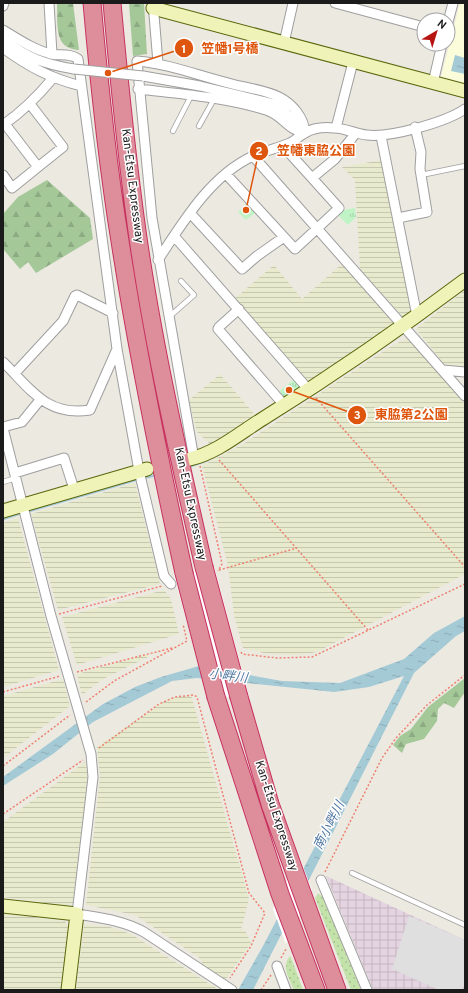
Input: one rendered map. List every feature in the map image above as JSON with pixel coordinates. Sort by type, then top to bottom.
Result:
[{"type":"highway","name":"Kan-Etsu Expressway","points":[[92,3],[101,98],[120,240],[156,441],[184,573],[216,697],[280,894],[316,990]]},
{"type":"highway","name":"Kan-Etsu Expressway","points":[[112,3],[123,116],[138,238],[158,355],[213,570],[239,697],[270,804],[305,905],[337,990]]},
{"type":"street","points":[[50,3],[52,54]]},
{"type":"street","points":[[284,43],[294,3]]},
{"type":"street","points":[[335,3],[416,25]]},
{"type":"street","points":[[158,63],[153,6],[353,62],[465,91]]},
{"type":"street","points":[[3,30],[39,50],[52,54],[74,56],[78,59],[117,349],[164,576],[170,584]]},
{"type":"street","points":[[3,40],[44,64],[177,81],[274,104],[283,110],[305,132]]},
{"type":"street","points":[[3,48],[30,67],[53,78],[81,86]]},
{"type":"street","points":[[433,83],[440,52]]},
{"type":"street","points":[[158,260],[190,213],[226,174],[253,156],[298,140],[305,132],[304,123],[297,112],[279,97],[158,63],[137,61],[138,89],[146,174],[158,260],[194,459],[212,451],[284,405],[403,326],[465,280]]},
{"type":"street","points":[[336,128],[353,62]]},
{"type":"street","points":[[38,167],[4,125],[30,104],[53,78]]},
{"type":"street","points":[[138,89],[214,99],[268,110],[278,116],[295,131],[305,132],[315,129],[336,128],[356,133],[381,136],[443,121],[465,109]]},
{"type":"street","points":[[3,175],[12,188],[64,147],[30,104]]},
{"type":"street","points":[[398,218],[427,212],[421,175],[421,152],[415,127]]},
{"type":"street","points":[[312,178],[335,160],[356,133]]},
{"type":"street","points":[[381,136],[417,316]]},
{"type":"street","points":[[226,174],[295,249],[339,208],[283,146]]},
{"type":"street","points":[[253,156],[465,396]]},
{"type":"street","points":[[190,213],[242,269],[257,256],[284,237]]},
{"type":"street","points":[[174,236],[308,389]]},
{"type":"street","points":[[15,373],[63,321],[75,296],[77,295],[113,313]]},
{"type":"street","points":[[239,309],[218,329],[284,405]]},
{"type":"street","points":[[3,362],[40,400],[79,412],[90,410],[117,349]]},
{"type":"street","points":[[443,370],[465,372]]},
{"type":"street","points":[[40,400],[22,422],[3,427],[52,616],[91,753],[93,776],[68,990]]},
{"type":"street","points":[[15,476],[64,458],[74,490]]},
{"type":"street","points":[[3,510],[24,509],[74,490],[143,470]]},
{"type":"street","points":[[321,880],[367,990]]},
{"type":"street","points":[[3,906],[77,914],[111,919],[129,924],[144,932],[227,988]]},
{"type":"street","points":[[277,966],[286,990]]},
{"type":"lane","points":[[173,131],[191,96]]},
{"type":"lane","points":[[199,126],[214,99]]},
{"type":"lane","points":[[421,175],[465,166]]},
{"type":"lane","points":[[168,318],[194,295],[181,281]]},
{"type":"lane","points":[[3,482],[15,476]]},
{"type":"lane","points":[[352,873],[465,924]]},
{"type":"path","points":[[308,389],[465,568]]},
{"type":"path","points":[[212,451],[369,630]]},
{"type":"path","points":[[194,459],[222,558],[213,570]]},
{"type":"path","points":[[213,570],[297,548]]},
{"type":"path","points":[[52,616],[170,584]]},
{"type":"path","points":[[242,654],[277,658],[312,657],[465,584]]},
{"type":"path","points":[[3,766],[114,681],[187,640],[182,618]]},
{"type":"path","points":[[3,692],[160,649],[176,647]]},
{"type":"path","points":[[321,880],[382,758],[396,738],[436,696],[465,675]]},
{"type":"path","points":[[3,814],[160,704],[175,697],[194,695],[197,697],[249,893],[265,914],[251,946],[227,988]]},
{"type":"path","points":[[261,990],[277,966]]},
{"type":"shaded area","points":[[460,3],[465,3],[465,83],[441,77],[447,52],[456,52],[456,19]]},
{"type":"shaded area","points":[[382,160],[412,312],[404,318],[360,269],[355,180],[342,167]]},
{"type":"shaded area","points":[[343,263],[396,322],[395,325],[310,382],[305,381],[234,299],[274,265],[302,299]]},
{"type":"shaded area","points":[[465,290],[465,366],[444,364],[416,329]]},
{"type":"shaded area","points":[[407,338],[465,404],[465,574],[317,652],[299,655],[268,654],[243,648],[234,615],[228,565],[202,466],[243,444],[390,347]]},
{"type":"shaded area","points":[[220,374],[256,416],[210,444],[197,432],[189,400]]},
{"type":"shaded area","points":[[135,483],[160,584],[58,610],[31,514]]},
{"type":"shaded area","points":[[18,518],[59,670],[3,687],[3,523]]},
{"type":"shaded area","points":[[164,590],[171,599],[179,634],[77,665],[62,617]]},
{"type":"shaded area","points":[[148,654],[148,657],[103,679],[82,695],[77,674]]},
{"type":"shaded area","points":[[63,679],[70,706],[3,758],[3,696]]},
{"type":"shaded area","points":[[191,695],[249,899],[241,930],[245,930],[251,943],[225,981],[203,967],[201,959],[135,915],[86,905],[100,776],[97,747],[168,699]]},
{"type":"shaded area","points":[[85,762],[88,774],[73,903],[66,906],[3,897],[3,822]]},
{"type":"shaded area","points":[[326,876],[465,940],[465,990],[373,990]]},
{"type":"shaded area","points":[[3,913],[65,921],[70,929],[64,990],[3,990]]},
{"type":"shaded area","points":[[409,916],[465,940],[465,982],[462,990],[439,990],[392,969]]},
{"type":"shaded area","points":[[84,924],[110,927],[131,934],[216,988],[215,990],[76,990]]},
{"type":"green space","points":[[57,3],[73,3],[79,50],[71,49],[61,40],[58,27]]},
{"type":"green space","points":[[129,3],[144,3],[147,54],[133,56]]},
{"type":"green space","points":[[47,180],[90,218],[93,239],[36,273],[28,262],[20,269],[3,249],[3,214],[18,197]]},
{"type":"green space","points":[[248,202],[255,213],[246,220],[238,212]]},
{"type":"green space","points":[[355,208],[356,217],[348,225],[338,215],[343,210]]},
{"type":"green space","points":[[296,378],[301,388],[282,400],[277,393]]},
{"type":"green space","points":[[465,678],[465,692],[454,708],[444,703],[438,709],[437,721],[424,739],[406,744],[402,753],[393,745],[400,736],[411,729],[428,707]]},
{"type":"green space","points":[[318,894],[325,897],[361,990],[351,990],[315,898]]},
{"type":"green space","points":[[290,956],[303,990],[294,990],[288,977],[286,964]]},
{"type":"water","points":[[455,55],[465,58],[465,74],[451,71]]},
{"type":"water","points":[[465,616],[465,631],[456,636],[414,673],[253,990],[238,990],[263,946],[404,676],[369,687],[334,692],[197,678],[172,681],[93,722],[53,754],[3,786],[3,777],[103,704],[135,687],[161,677],[199,666],[282,681],[340,683],[404,659],[434,633]]},
{"type":"pier","points":[[214,566],[250,700],[206,693],[174,575]]},
{"type":"pier","points":[[299,856],[312,890],[286,944],[273,909]]},
{"type":"waterway","points":[[370,356],[425,317]]},
{"type":"waterway","points":[[188,467],[208,460]]},
{"type":"waterway","points":[[144,478],[156,475]]},
{"type":"waterway","points":[[26,512],[139,479]]},
{"type":"waterway","points":[[3,519],[22,513]]},
{"type":"place","name":"笠幡1号橋","points":[[108,73]]},
{"type":"place","name":"笠幡東脇公園","points":[[246,210]]},
{"type":"place","name":"東脇第2公園","points":[[289,390]]},
{"type":"water label","name":"小畔川","points":[[228,677]]},
{"type":"water label","name":"南小畔川","points":[[330,826]]}]
